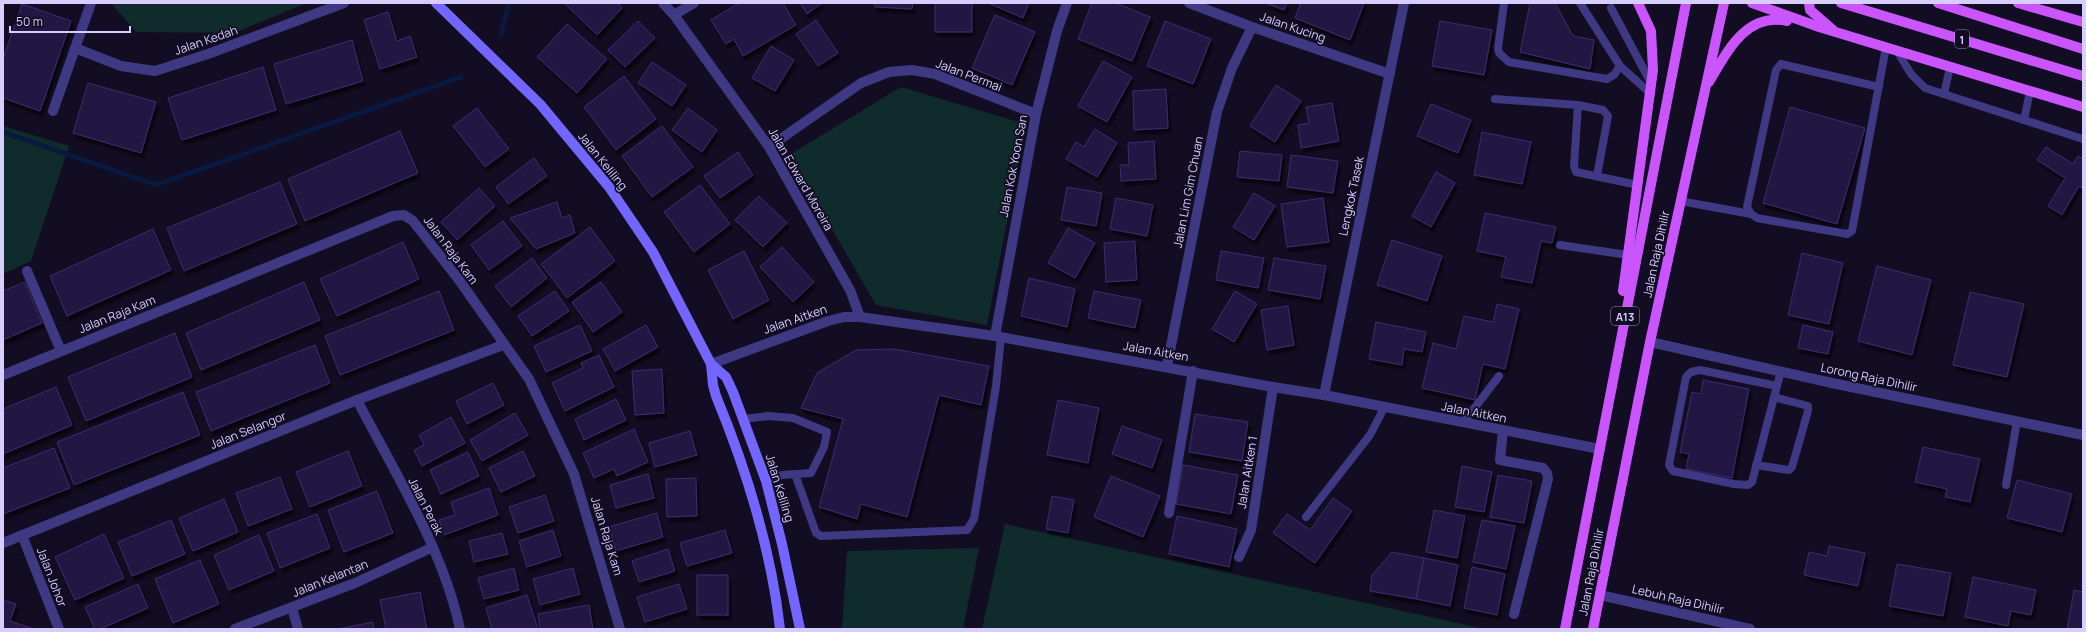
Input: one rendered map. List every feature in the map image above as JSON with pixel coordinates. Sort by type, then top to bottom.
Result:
[{"type":"main road","points":[[1609,398],[1653,70],[1650,31],[1638,3]]},
{"type":"main road","name":"Jalan Raja Dihilir","points":[[1565,629],[1686,3]]},
{"type":"main road","name":"Jalan Raja Dihilir","points":[[1593,629],[1650,342],[1724,3]]},
{"type":"main road","points":[[1752,3],[1819,27],[2083,107]]},
{"type":"main road","points":[[1809,3],[1810,10],[1836,32]]},
{"type":"main road","name":"1","points":[[1841,3],[2083,76]]},
{"type":"main road","name":"1","points":[[1938,3],[2083,49]]},
{"type":"main road","points":[[2018,3],[2083,22]]},
{"type":"main road","name":"Jalan Keliling","points":[[442,5],[540,104],[609,187],[653,252],[711,364],[726,377],[744,419],[766,481],[782,544],[800,629]]},
{"type":"main road","points":[[1704,90],[1738,36],[1760,23],[1776,18],[1819,27]]},
{"type":"main road","name":"Jalan Keliling","points":[[711,364],[713,385],[716,396],[758,513],[775,586],[780,629]]},
{"type":"street","points":[[53,111],[91,3]]},
{"type":"street","name":"Jalan Kedah","points":[[75,48],[121,66],[154,71],[208,54],[344,3]]},
{"type":"street","name":"Jalan Edward Moreira","points":[[663,3],[674,15],[769,147],[850,290],[860,317]]},
{"type":"street","points":[[674,15],[694,3]]},
{"type":"street","name":"Jalan Kok Yoon San","points":[[998,336],[1036,114],[1057,31],[1068,3]]},
{"type":"street","name":"Jalan Kucing","points":[[1189,3],[1252,27],[1390,74]]},
{"type":"street","name":"Lengkok Tasek","points":[[1324,395],[1404,3]]},
{"type":"street","name":"Jalan Lim Gim Chuan","points":[[1167,366],[1217,112],[1232,68],[1252,27]]},
{"type":"street","name":"Jalan Permai","points":[[769,147],[861,83],[889,72],[912,70],[935,74],[1036,114]]},
{"type":"street","name":"Jalan Raja Kam","points":[[3,375],[399,215],[409,218],[413,221],[458,280],[503,345],[529,379],[574,474],[620,629]]},
{"type":"street","points":[[27,271],[61,351]]},
{"type":"street","name":"Jalan Aitken","points":[[711,364],[828,320],[844,317],[860,317],[998,336],[1167,366],[1273,387],[1324,395],[1384,408],[1600,448]]},
{"type":"street","name":"Lorong Raja Dihilir","points":[[1650,342],[2083,435]]},
{"type":"street","name":"Jalan Selangor","points":[[3,543],[357,400],[503,345]]},
{"type":"street","points":[[1170,513],[1193,372]]},
{"type":"street","name":"Jalan Aitken 1","points":[[1239,558],[1252,530],[1273,387]]},
{"type":"street","name":"Jalan Perak","points":[[357,400],[433,547],[457,613],[460,629]]},
{"type":"street","points":[[1503,430],[1500,460],[1543,468],[1547,473],[1548,479],[1514,614]]},
{"type":"street","name":"Jalan Johor","points":[[22,535],[58,629]]},
{"type":"street","name":"Jalan Kelantan","points":[[235,629],[355,583],[433,547]]},
{"type":"street","name":"Lebuh Raja Dihilir","points":[[1600,595],[1750,629]]},
{"type":"street","points":[[292,608],[298,629]]},
{"type":"lane","points":[[1504,3],[1498,53],[1509,62],[1607,79],[1614,75],[1620,66]]},
{"type":"lane","points":[[1580,3],[1620,66],[1651,88]]},
{"type":"lane","points":[[1612,8],[1651,88]]},
{"type":"lane","points":[[1879,87],[1781,64],[1776,70],[1747,207],[1751,214],[1756,218],[1847,234],[1852,231],[1879,87],[1886,48]]},
{"type":"lane","points":[[1897,51],[1918,83],[1925,88],[2083,139]]},
{"type":"lane","points":[[1944,94],[1950,67]]},
{"type":"lane","points":[[2024,120],[2030,91]]},
{"type":"lane","points":[[1495,99],[1578,105],[1603,110],[1608,116],[1597,176]]},
{"type":"lane","points":[[1578,105],[1574,166],[1576,172],[1638,185]]},
{"type":"lane","points":[[1680,201],[1751,214]]},
{"type":"lane","points":[[1560,246],[1628,256]]},
{"type":"lane","points":[[795,474],[816,533],[821,536],[967,530],[974,519],[996,386],[998,336]]},
{"type":"lane","points":[[1777,386],[1700,370],[1691,372],[1686,377],[1669,465],[1673,471],[1734,484],[1748,485],[1752,482],[1781,371]]},
{"type":"lane","points":[[1463,423],[1498,376]]},
{"type":"lane","points":[[1756,465],[1789,470],[1792,467],[1808,411],[1808,406],[1774,397]]},
{"type":"lane","points":[[1306,517],[1370,435],[1384,408]]},
{"type":"lane","points":[[744,419],[768,416],[793,418],[827,432],[824,447],[811,473],[782,475],[766,481]]},
{"type":"lane","points":[[2006,485],[2017,421]]},
{"type":"green space","points":[[111,3],[307,3],[234,33],[136,32]]},
{"type":"green space","points":[[901,87],[1026,124],[987,325],[876,305],[789,155]]},
{"type":"green space","points":[[3,126],[69,146],[31,261],[3,274]]},
{"type":"green space","points":[[1005,524],[1485,629],[982,629]]},
{"type":"green space","points":[[979,548],[963,629],[842,629],[847,551]]},
{"type":"building","points":[[564,3],[617,3],[622,8],[597,35]]},
{"type":"building","points":[[739,3],[783,3],[796,25],[743,56],[734,39],[726,44],[711,20]]},
{"type":"building","points":[[800,3],[822,3],[807,14]]},
{"type":"building","points":[[875,3],[913,3],[912,9],[875,7]]},
{"type":"building","points":[[935,3],[972,3],[972,32],[935,32]]},
{"type":"building","points":[[988,3],[1029,3],[1023,18]]},
{"type":"building","points":[[1092,3],[1116,3],[1150,17],[1132,61],[1078,39]]},
{"type":"building","points":[[1265,3],[1287,3],[1284,10]]},
{"type":"building","points":[[1301,3],[1364,3],[1350,40],[1295,18]]},
{"type":"building","points":[[1530,3],[1555,3],[1573,36],[1594,40],[1590,69],[1520,52]]},
{"type":"building","points":[[22,4],[71,21],[40,111],[3,98],[3,59]]},
{"type":"building","points":[[388,12],[397,41],[410,36],[417,57],[380,69],[364,20]]},
{"type":"building","points":[[995,15],[1035,32],[1012,85],[972,68]]},
{"type":"building","points":[[816,20],[838,53],[818,66],[796,34]]},
{"type":"building","points":[[638,21],[655,38],[625,67],[608,50]]},
{"type":"building","points":[[1165,21],[1211,39],[1193,84],[1147,66]]},
{"type":"building","points":[[1440,21],[1492,30],[1484,75],[1432,66]]},
{"type":"building","points":[[567,24],[607,59],[577,93],[537,57]]},
{"type":"building","points":[[352,40],[363,81],[286,104],[274,64]]},
{"type":"building","points":[[771,46],[794,60],[775,91],[752,78]]},
{"type":"building","points":[[1103,61],[1132,77],[1107,122],[1078,106]]},
{"type":"building","points":[[652,62],[686,85],[672,106],[638,83]]},
{"type":"building","points":[[263,67],[276,110],[182,140],[168,98]]},
{"type":"building","points":[[624,76],[656,119],[616,150],[584,107]]},
{"type":"building","points":[[88,83],[156,102],[141,153],[73,133]]},
{"type":"building","points":[[1276,85],[1301,101],[1275,142],[1250,126]]},
{"type":"building","points":[[1166,89],[1168,128],[1134,130],[1133,91]]},
{"type":"building","points":[[1332,103],[1339,141],[1301,148],[1298,125],[1309,123],[1306,107]]},
{"type":"building","points":[[1431,104],[1471,120],[1458,153],[1417,136]]},
{"type":"building","points":[[1790,107],[1865,128],[1837,224],[1763,203]]},
{"type":"building","points":[[477,108],[509,149],[485,167],[453,126]]},
{"type":"building","points":[[688,108],[717,130],[702,152],[672,130]]},
{"type":"building","points":[[662,126],[693,167],[652,197],[622,156]]},
{"type":"building","points":[[1095,129],[1117,143],[1097,177],[1066,159],[1076,142],[1084,147]]},
{"type":"building","points":[[400,131],[418,173],[305,221],[288,179]]},
{"type":"building","points":[[1482,132],[1531,142],[1522,184],[1474,175]]},
{"type":"building","points":[[1154,141],[1156,179],[1121,181],[1120,165],[1129,165],[1128,143]]},
{"type":"building","points":[[2046,147],[2073,164],[2078,156],[2083,159],[2083,189],[2079,186],[2062,215],[2048,206],[2065,178],[2037,160]]},
{"type":"building","points":[[1240,151],[1282,155],[1279,181],[1237,177]]},
{"type":"building","points":[[738,152],[753,175],[720,198],[704,176]]},
{"type":"building","points":[[1291,155],[1338,161],[1333,193],[1287,187]]},
{"type":"building","points":[[534,158],[547,176],[508,204],[496,187]]},
{"type":"building","points":[[1436,172],[1455,183],[1431,227],[1412,216]]},
{"type":"building","points":[[280,182],[297,224],[184,271],[167,228]]},
{"type":"building","points":[[700,185],[730,224],[694,252],[664,212]]},
{"type":"building","points":[[1067,187],[1102,193],[1096,226],[1061,220]]},
{"type":"building","points":[[479,188],[495,206],[457,240],[441,222]]},
{"type":"building","points":[[1254,193],[1275,206],[1254,240],[1233,227]]},
{"type":"building","points":[[759,196],[787,223],[763,247],[735,220]]},
{"type":"building","points":[[1116,198],[1153,205],[1147,236],[1110,229]]},
{"type":"building","points":[[1323,198],[1329,242],[1287,247],[1281,204]]},
{"type":"building","points":[[557,202],[562,218],[570,215],[575,233],[536,249],[510,218]]},
{"type":"building","points":[[1485,213],[1556,227],[1552,243],[1541,241],[1532,283],[1501,277],[1506,257],[1477,251]]},
{"type":"building","points":[[503,221],[522,246],[489,270],[471,245]]},
{"type":"building","points":[[590,227],[615,261],[567,298],[541,264]]},
{"type":"building","points":[[1068,228],[1095,243],[1075,278],[1048,263]]},
{"type":"building","points":[[153,229],[171,270],[67,316],[50,276]]},
{"type":"building","points":[[1392,240],[1442,256],[1427,301],[1377,285]]},
{"type":"building","points":[[1135,241],[1137,280],[1106,282],[1104,243]]},
{"type":"building","points":[[403,242],[419,279],[337,316],[320,279]]},
{"type":"building","points":[[782,247],[814,282],[793,302],[760,267]]},
{"type":"building","points":[[744,251],[769,300],[733,319],[708,270]]},
{"type":"building","points":[[1221,251],[1264,258],[1258,288],[1216,280]]},
{"type":"building","points":[[1802,253],[1843,263],[1829,324],[1788,315]]},
{"type":"building","points":[[532,258],[547,278],[511,307],[495,286]]},
{"type":"building","points":[[1274,258],[1326,266],[1320,299],[1268,290]]},
{"type":"building","points":[[1877,266],[1931,280],[1912,355],[1858,341]]},
{"type":"building","points":[[1029,278],[1075,289],[1067,327],[1021,316]]},
{"type":"building","points":[[25,282],[42,323],[3,340],[3,291]]},
{"type":"building","points":[[304,282],[320,320],[201,370],[186,333]]},
{"type":"building","points":[[601,282],[622,312],[593,332],[572,302]]},
{"type":"building","points":[[439,291],[454,330],[340,375],[325,336]]},
{"type":"building","points":[[555,291],[569,311],[532,336],[518,316]]},
{"type":"building","points":[[1094,291],[1141,300],[1135,328],[1088,318]]},
{"type":"building","points":[[1235,291],[1257,304],[1234,342],[1212,329]]},
{"type":"building","points":[[1970,292],[2024,304],[2007,377],[1953,365]]},
{"type":"building","points":[[1497,304],[1519,309],[1505,369],[1483,364],[1475,400],[1422,388],[1433,343],[1456,349],[1464,316],[1493,322]]},
{"type":"building","points":[[1288,306],[1294,345],[1267,350],[1261,310]]},
{"type":"building","points":[[1376,322],[1426,332],[1422,352],[1404,349],[1402,365],[1369,359]]},
{"type":"building","points":[[580,325],[592,351],[546,372],[534,346]]},
{"type":"building","points":[[646,325],[658,347],[615,371],[603,349]]},
{"type":"building","points":[[1803,325],[1833,332],[1828,354],[1798,348]]},
{"type":"building","points":[[175,333],[192,377],[86,421],[68,377]]},
{"type":"building","points":[[315,345],[330,383],[211,431],[196,392]]},
{"type":"building","points":[[894,349],[989,366],[981,405],[939,395],[907,517],[861,504],[857,519],[819,507],[843,419],[801,408],[817,373],[856,350]]},
{"type":"building","points":[[599,355],[614,387],[565,411],[552,383],[583,368],[581,363]]},
{"type":"building","points":[[662,369],[664,413],[635,415],[632,371]]},
{"type":"building","points":[[1703,380],[1749,389],[1732,478],[1686,469],[1689,454],[1680,452],[1692,392],[1701,394]]},
{"type":"building","points":[[493,383],[504,405],[467,424],[456,401]]},
{"type":"building","points":[[56,387],[72,425],[3,454],[3,409]]},
{"type":"building","points":[[183,392],[200,435],[74,485],[57,442]]},
{"type":"building","points":[[616,399],[626,420],[584,440],[575,419]]},
{"type":"building","points":[[1058,400],[1099,408],[1088,463],[1047,455]]},
{"type":"building","points":[[515,413],[528,435],[482,461],[470,440]]},
{"type":"building","points":[[1195,414],[1248,422],[1242,461],[1189,452]]},
{"type":"building","points":[[451,417],[465,443],[422,466],[414,450],[424,445],[419,435]]},
{"type":"building","points":[[1122,426],[1162,440],[1152,468],[1112,454]]},
{"type":"building","points":[[634,429],[648,462],[617,476],[614,469],[594,478],[583,453]]},
{"type":"building","points":[[690,431],[697,455],[655,467],[649,443]]},
{"type":"building","points":[[1923,447],[1980,459],[1970,502],[1945,497],[1947,489],[1915,482]]},
{"type":"building","points":[[54,448],[70,488],[3,514],[3,468]]},
{"type":"building","points":[[348,451],[362,486],[310,507],[296,472]]},
{"type":"building","points":[[523,451],[535,476],[501,492],[489,468]]},
{"type":"building","points":[[468,452],[479,476],[441,494],[430,470]]},
{"type":"building","points":[[1183,465],[1238,475],[1231,514],[1176,504]]},
{"type":"building","points":[[1462,466],[1492,472],[1484,512],[1455,507]]},
{"type":"building","points":[[648,474],[654,498],[616,508],[610,485]]},
{"type":"building","points":[[1498,475],[1532,481],[1524,523],[1490,517]]},
{"type":"building","points":[[1111,476],[1160,496],[1143,537],[1094,517]]},
{"type":"building","points":[[280,477],[292,509],[248,526],[236,493]]},
{"type":"building","points":[[696,478],[697,516],[667,517],[666,479]]},
{"type":"building","points":[[2017,480],[2072,494],[2062,532],[2007,518]]},
{"type":"building","points":[[489,488],[498,515],[444,535],[439,520],[455,515],[451,502]]},
{"type":"building","points":[[377,491],[393,533],[344,552],[328,510]]},
{"type":"building","points":[[545,495],[554,521],[518,533],[509,507]]},
{"type":"building","points":[[1052,496],[1074,500],[1068,533],[1046,529]]},
{"type":"building","points":[[1333,498],[1352,511],[1315,563],[1273,533],[1287,514],[1310,530]]},
{"type":"building","points":[[224,499],[238,532],[193,551],[179,518]]},
{"type":"building","points":[[1434,510],[1465,516],[1457,558],[1426,552]]},
{"type":"building","points":[[657,513],[663,537],[616,551],[609,527]]},
{"type":"building","points":[[317,514],[330,548],[280,568],[267,533]]},
{"type":"building","points":[[1177,516],[1237,529],[1229,567],[1169,554]]},
{"type":"building","points":[[171,520],[185,554],[132,576],[118,542]]},
{"type":"building","points":[[1482,520],[1515,526],[1506,569],[1473,562]]},
{"type":"building","points":[[553,530],[561,556],[527,567],[519,541]]},
{"type":"building","points":[[725,530],[732,553],[687,566],[680,543]]},
{"type":"building","points":[[502,533],[508,554],[474,562],[469,541]]},
{"type":"building","points":[[104,534],[124,578],[75,600],[55,557]]},
{"type":"building","points":[[259,535],[274,571],[229,590],[214,555]]},
{"type":"building","points":[[1829,546],[1865,553],[1858,586],[1804,575],[1809,552],[1827,556]]},
{"type":"building","points":[[668,549],[675,571],[639,582],[632,561]]},
{"type":"building","points":[[1392,552],[1424,558],[1416,599],[1370,591],[1372,575]]},
{"type":"building","points":[[1424,558],[1458,565],[1450,606],[1416,599]]},
{"type":"building","points":[[200,560],[219,604],[173,623],[155,579]]},
{"type":"building","points":[[1897,564],[1951,573],[1943,616],[1889,606]]},
{"type":"building","points":[[1472,567],[1505,574],[1497,615],[1464,608]]},
{"type":"building","points":[[514,568],[519,590],[484,599],[478,578]]},
{"type":"building","points":[[573,568],[580,594],[540,605],[533,579]]},
{"type":"building","points":[[697,575],[728,575],[728,615],[697,615]]},
{"type":"building","points":[[1973,577],[2036,590],[2031,615],[2011,611],[2008,626],[1965,617]]},
{"type":"building","points":[[138,584],[148,608],[100,629],[95,629],[85,607]]},
{"type":"building","points":[[679,584],[687,609],[645,622],[637,597]]},
{"type":"building","points":[[2074,590],[2083,592],[2083,629],[2067,629]]},
{"type":"building","points":[[420,592],[427,629],[386,629],[380,600]]},
{"type":"building","points":[[527,595],[538,629],[492,629],[486,608]]},
{"type":"building","points":[[3,600],[16,604],[10,621],[34,629],[3,629]]},
{"type":"building","points":[[589,605],[593,629],[540,629],[538,614]]},
{"type":"building","points":[[373,622],[374,629],[338,629]]},
{"type":"waterway","points":[[501,34],[509,3]]},
{"type":"waterway","points":[[3,132],[156,185],[461,77]]}]
